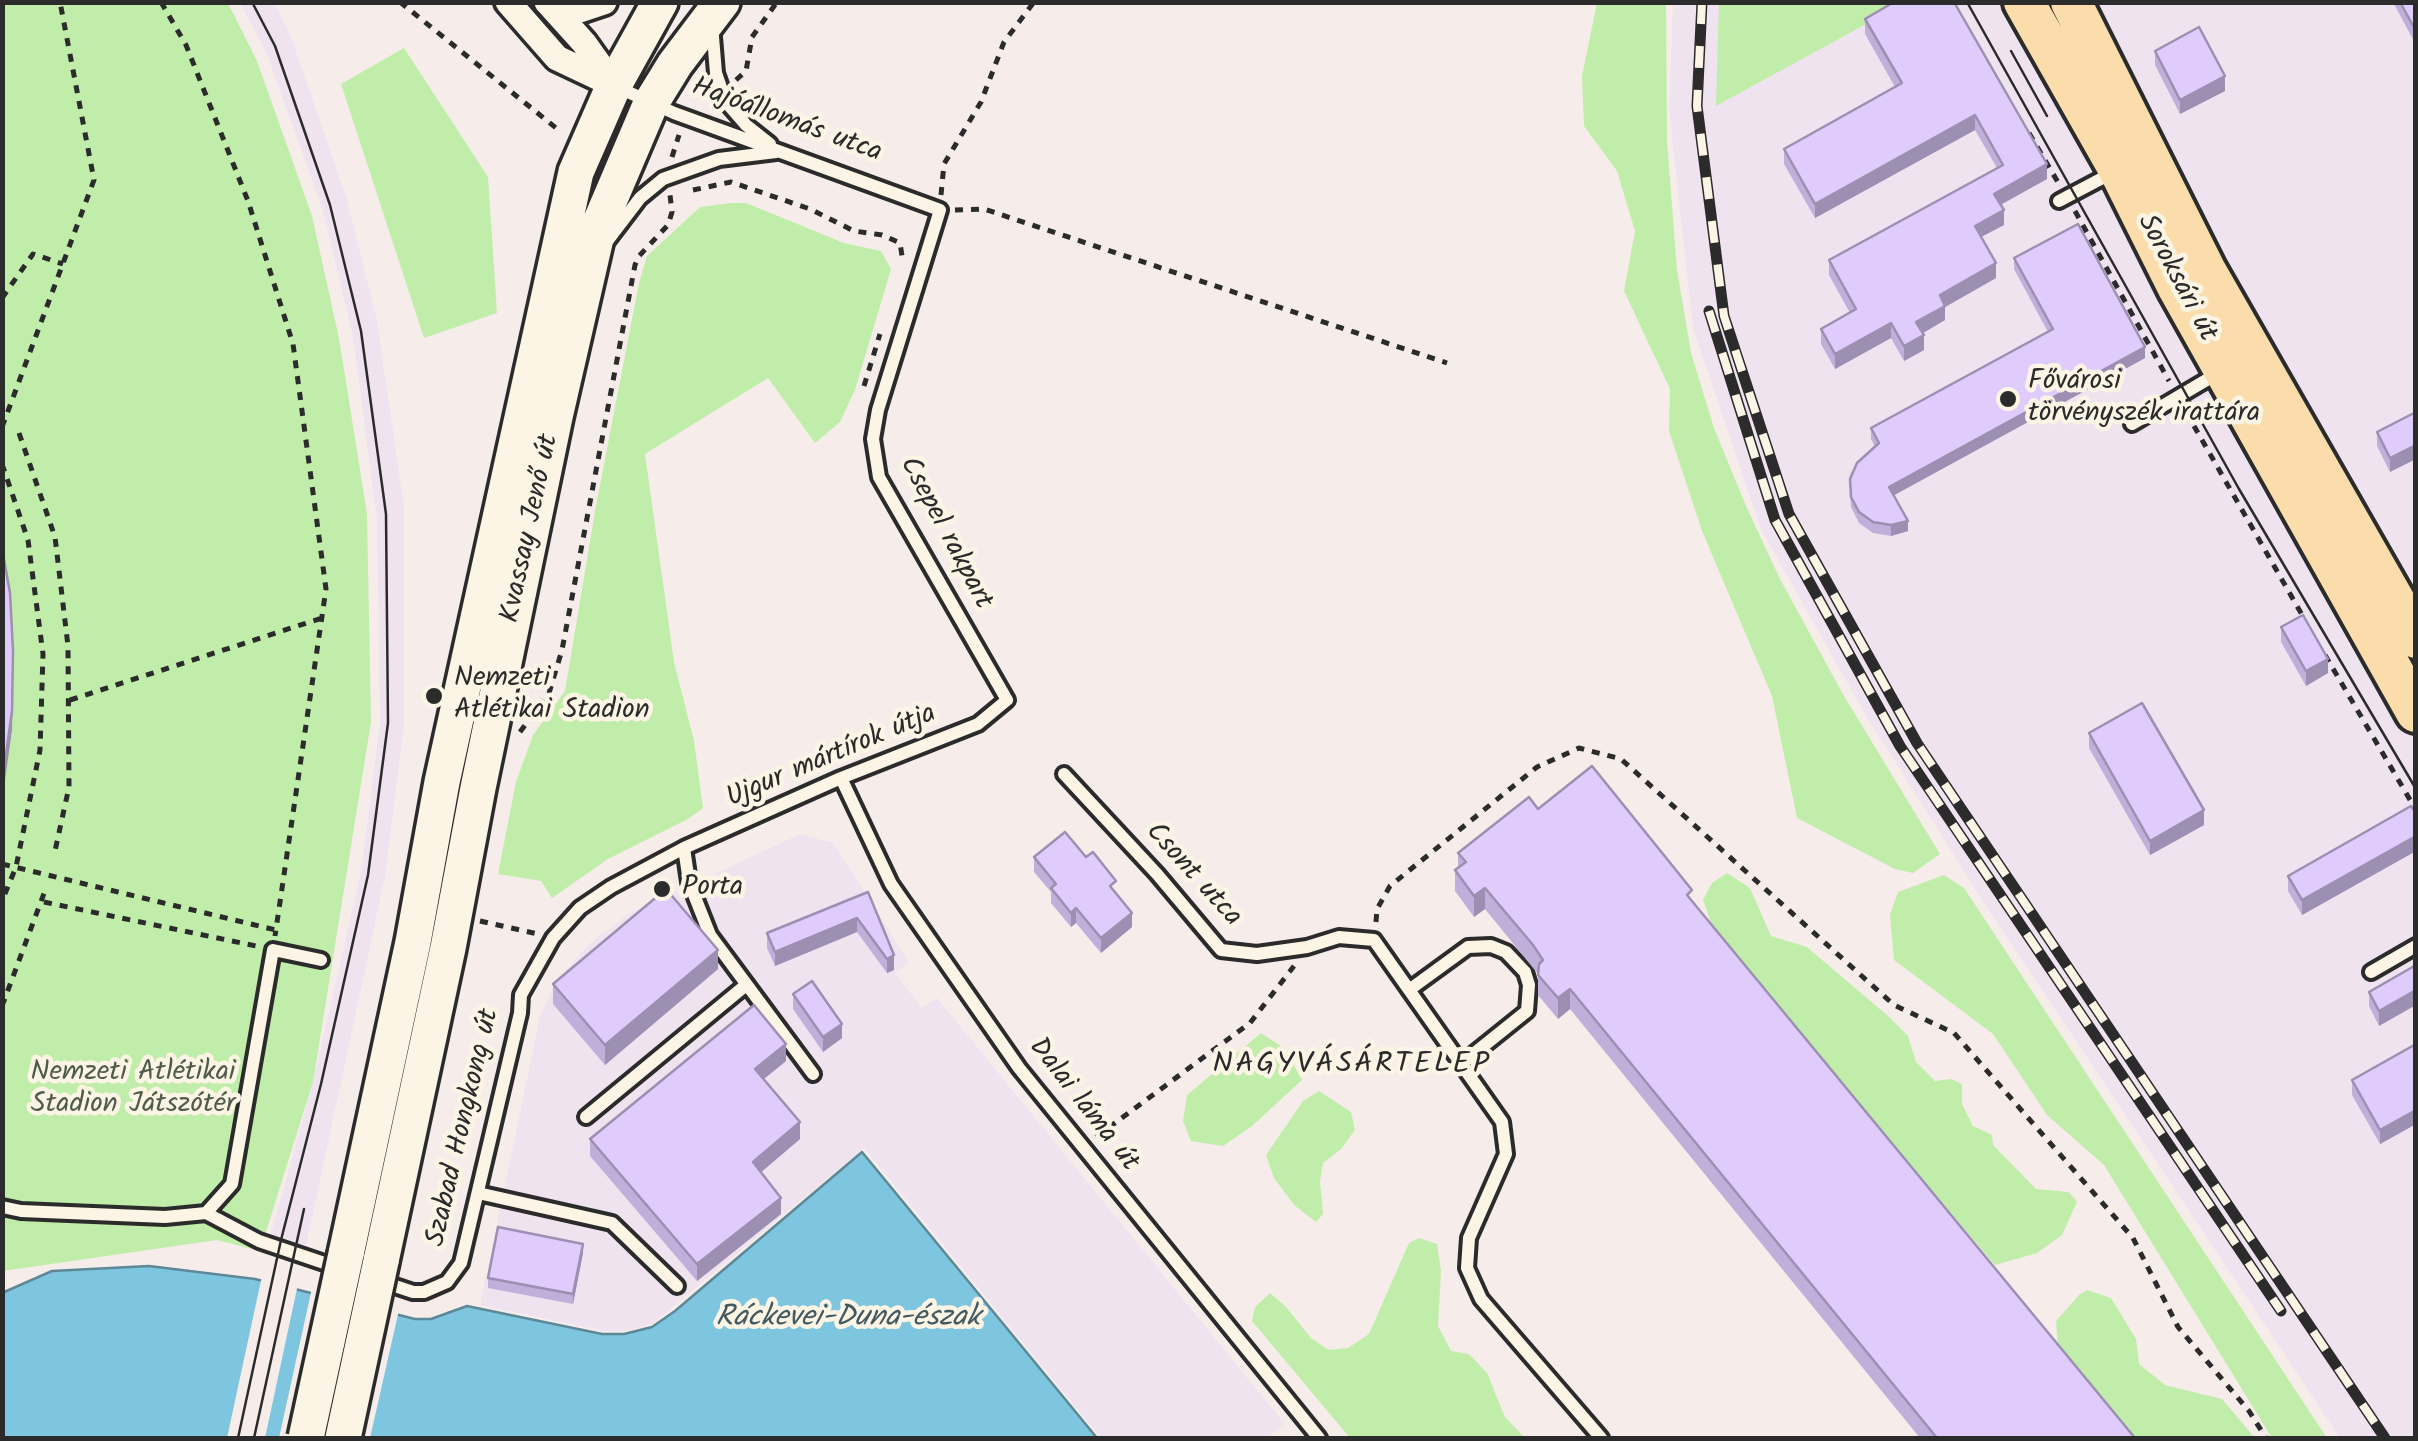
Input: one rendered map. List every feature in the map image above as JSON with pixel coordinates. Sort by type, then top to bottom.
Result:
[{"type":"main road","name":"Kvassay Jenő út","points":[[306,1438],[413,942],[442,782],[576,172],[614,85],[660,2]]},
{"type":"main road","name":"Soroksári út","points":[[2024,2],[2416,712]]},
{"type":"main road","name":"Soroksári út","points":[[2071,2],[2206,271],[2416,638]]},
{"type":"main road","name":"Kvassay Jenő út","points":[[343,1438],[588,266],[606,207],[651,103],[717,9]]},
{"type":"street","name":"Hajóállomás utca","points":[[508,2],[557,58],[614,85]]},
{"type":"street","points":[[550,5],[580,10],[604,2]]},
{"type":"street","name":"Hajóállomás utca","points":[[550,5],[614,85]]},
{"type":"lane","points":[[717,9],[716,72],[726,102],[780,152]]},
{"type":"lane","name":"Hajóállomás utca","points":[[614,85],[686,117],[940,210]]},
{"type":"lane","points":[[588,266],[640,198],[664,180],[719,159],[780,152]]},
{"type":"lane","points":[[2063,199],[2119,170]]},
{"type":"lane","name":"Csepel rakpart","points":[[940,210],[878,410],[873,439],[879,477],[1007,700]]},
{"type":"lane","points":[[2132,424],[2224,370]]},
{"type":"lane","name":"Ujgur mártírok útja","points":[[678,852],[841,778],[978,724],[1007,700]]},
{"type":"lane","name":"Csont utca","points":[[1064,774],[1221,950],[1257,954],[1308,948],[1338,936],[1374,940]]},
{"type":"lane","name":"Dalai láma út","points":[[841,778],[891,884],[1019,1068],[1320,1438]]},
{"type":"lane","points":[[678,852],[710,935],[812,1074]]},
{"type":"lane","name":"Szabad Hongkong út","points":[[206,1213],[259,1241],[413,1292],[424,1292],[446,1282],[460,1263],[520,1013],[521,994],[553,938],[593,898],[678,852]]},
{"type":"lane","points":[[1374,940],[1502,1122],[1506,1154],[1469,1238],[1467,1268],[1481,1298],[1601,1438]]},
{"type":"lane","points":[[1409,990],[1468,947],[1491,946],[1506,952],[1524,972],[1529,985],[1526,1011],[1461,1064]]},
{"type":"lane","points":[[2371,972],[2416,946]]},
{"type":"lane","points":[[2,1207],[165,1217],[206,1213],[232,1184],[273,950],[321,960]]},
{"type":"lane","points":[[586,1117],[746,985]]},
{"type":"lane","points":[[478,1192],[612,1223],[677,1286]]},
{"type":"path","points":[[2,426],[94,180],[60,2]]},
{"type":"path","points":[[2,864],[276,930],[326,590],[293,344],[248,201],[186,45],[161,2]]},
{"type":"path","points":[[400,2],[558,131]]},
{"type":"path","points":[[742,77],[752,37],[777,2]]},
{"type":"path","points":[[1034,2],[1004,42],[981,102],[944,164],[940,210],[984,209],[1447,363]]},
{"type":"path","points":[[686,117],[671,156],[684,192],[731,182],[810,209],[854,232],[882,235],[900,243],[904,259],[899,275]]},
{"type":"path","points":[[2028,132],[2305,621]]},
{"type":"path","points":[[510,745],[549,693],[562,650],[635,265],[668,225],[671,198]]},
{"type":"path","points":[[2,298],[33,254],[63,264]]},
{"type":"path","points":[[861,398],[884,322]]},
{"type":"path","points":[[18,433],[55,537],[68,646],[69,788],[55,851]]},
{"type":"path","points":[[2,464],[28,540],[44,654],[40,750],[16,866],[2,900]]},
{"type":"path","points":[[70,700],[322,618]]},
{"type":"path","points":[[2325,655],[2416,810]]},
{"type":"path","points":[[1374,940],[1377,909],[1390,886],[1537,767],[1579,748],[1621,759],[1894,1005],[1954,1033],[2133,1238],[2178,1328],[2249,1411],[2266,1438]]},
{"type":"path","points":[[2,1006],[44,902],[46,888]]},
{"type":"path","points":[[44,902],[251,945]]},
{"type":"path","points":[[478,921],[553,938]]},
{"type":"path","points":[[1081,1148],[1250,1023],[1308,948]]},
{"type":"shaded area","points":[[240,3],[274,3],[291,37],[346,197],[377,321],[404,507],[404,725],[385,876],[306,1245],[270,1238],[313,1082],[361,872],[380,723],[377,519],[353,337],[323,210],[266,52]]},
{"type":"shaded area","points":[[1673,3],[1719,3],[1717,105],[1905,3],[2415,3],[2415,1438],[2340,1438],[1979,895],[1865,714],[1761,529],[1693,328],[1669,109]]},
{"type":"shaded area","points":[[800,834],[833,843],[909,962],[895,973],[922,1008],[937,998],[1285,1424],[1267,1438],[1101,1438],[864,1148],[652,1324],[625,1331],[604,1331],[480,1305],[540,1017],[555,982],[589,944],[627,915]]},
{"type":"green space","name":"Nemzeti Atlétikai Stadion Játszótér","points":[[2,3],[228,3],[257,61],[312,216],[339,338],[367,514],[371,722],[313,1082],[260,1251],[217,1240],[3,1271]]},
{"type":"green space","points":[[1597,3],[1666,3],[1667,141],[1677,270],[1691,353],[1714,428],[1780,579],[1844,696],[1940,854],[1913,873],[1895,869],[1797,818],[1772,696],[1702,531],[1669,431],[1670,389],[1624,291],[1635,231],[1617,171],[1584,126],[1582,76]]},
{"type":"green space","points":[[1719,3],[1905,3],[1716,106]]},
{"type":"green space","points":[[404,48],[488,177],[497,313],[424,338],[341,84]]},
{"type":"green space","points":[[746,203],[844,243],[881,251],[891,269],[855,390],[840,422],[815,443],[768,378],[645,454],[674,662],[694,741],[703,808],[608,859],[552,898],[541,881],[498,874],[516,782],[533,735],[565,691],[639,283],[647,256],[700,207]]},
{"type":"green space","points":[[1727,873],[1750,888],[1771,936],[1807,947],[1888,1016],[1908,1036],[1916,1062],[1935,1081],[1951,1079],[1962,1084],[1962,1104],[1973,1126],[1992,1135],[1993,1145],[2036,1189],[2069,1192],[2077,1202],[2062,1235],[2037,1253],[1995,1265],[1715,934],[1703,900],[1712,883]]},
{"type":"green space","points":[[1944,875],[1964,888],[2327,1438],[2272,1438],[2104,1165],[2047,1115],[1993,1034],[1894,960],[1890,915],[1898,892]]},
{"type":"green space","points":[[1261,1033],[1285,1049],[1302,1080],[1252,1126],[1223,1146],[1191,1141],[1183,1121],[1187,1095]]},
{"type":"green space","points":[[1319,1091],[1351,1112],[1355,1130],[1341,1149],[1323,1163],[1323,1214],[1316,1222],[1294,1205],[1274,1178],[1266,1155],[1303,1101]]},
{"type":"green space","points":[[1419,1238],[1437,1244],[1441,1270],[1438,1326],[1451,1351],[1469,1354],[1487,1373],[1505,1417],[1525,1438],[1350,1438],[1252,1321],[1255,1307],[1270,1293],[1311,1338],[1329,1350],[1348,1348],[1369,1334],[1409,1243]]},
{"type":"green space","points":[[2087,1290],[2111,1298],[2136,1339],[2139,1364],[2165,1385],[2222,1399],[2255,1438],[2133,1438],[2058,1344],[2056,1321]]},
{"type":"water","name":"Ráckevei-Duna-észak","points":[[862,1152],[1097,1438],[3,1438],[2,1293],[52,1271],[149,1266],[255,1279],[415,1319],[431,1319],[467,1306],[602,1334],[624,1334],[652,1327],[675,1311]]},
{"type":"pier","points":[[262,1276],[298,1284],[265,1438],[227,1438]]},
{"type":"pier","points":[[312,1288],[399,1310],[370,1438],[279,1438]]},
{"type":"building","points":[[1894,2],[1954,2],[2047,164],[1994,194],[2004,210],[1975,226],[1996,263],[1940,295],[1945,306],[1916,322],[1924,335],[1904,346],[1891,323],[1835,354],[1821,329],[1856,309],[1829,260],[2003,165],[1975,115],[1815,204],[1784,149],[1902,83],[1865,19]]},
{"type":"building","points":[[2400,2],[2416,2],[2416,31]]},
{"type":"building","points":[[2199,27],[2225,76],[2180,100],[2155,51]]},
{"type":"building","points":[[2078,224],[2145,347],[1889,487],[1908,521],[1891,525],[1873,522],[1859,512],[1851,497],[1850,479],[1857,463],[1879,443],[1871,428],[2053,329],[2014,258]]},
{"type":"building","points":[[2416,412],[2416,445],[2390,458],[2377,432]]},
{"type":"building","points":[[2,548],[10,593],[13,651],[12,711],[2,783]]},
{"type":"building","points":[[2303,615],[2328,659],[2306,671],[2281,627]]},
{"type":"building","points":[[2142,703],[2204,810],[2150,841],[2089,733]]},
{"type":"building","points":[[1592,766],[1692,890],[1687,895],[2135,1438],[1937,1438],[1570,989],[1558,998],[1538,975],[1543,960],[1485,888],[1474,896],[1455,870],[1466,862],[1458,853],[1529,797],[1538,809]]},
{"type":"building","points":[[2411,806],[2416,813],[2416,836],[2302,900],[2288,876]]},
{"type":"building","points":[[1065,832],[1086,857],[1093,852],[1116,881],[1110,886],[1132,913],[1101,938],[1076,908],[1071,913],[1051,888],[1056,884],[1034,857]]},
{"type":"building","points":[[666,889],[718,950],[605,1045],[553,984]]},
{"type":"building","points":[[868,892],[894,955],[887,959],[857,918],[775,952],[767,933]]},
{"type":"building","points":[[2416,965],[2416,990],[2379,1011],[2369,992]]},
{"type":"building","points":[[812,981],[842,1024],[823,1037],[793,994]]},
{"type":"building","points":[[754,1005],[786,1044],[755,1069],[800,1122],[753,1162],[781,1198],[697,1264],[590,1139]]},
{"type":"building","points":[[2416,1044],[2416,1110],[2380,1130],[2352,1080]]},
{"type":"building","points":[[498,1227],[583,1244],[573,1294],[488,1278]]},
{"type":"tram line","points":[[238,1438],[368,875],[388,723],[386,514],[361,331],[330,205],[275,46],[252,2]]},
{"type":"tram line","points":[[1967,2],[2239,489],[2416,789]]},
{"type":"tram line","points":[[2011,51],[2047,116]]},
{"type":"tram line","points":[[254,1438],[304,1209]]},
{"type":"railway","points":[[1702,2],[1697,106],[1724,316],[1789,514],[1917,743],[2385,1438]]},
{"type":"railway","points":[[1709,311],[1775,520],[1900,746],[2281,1311]]},
{"type":"place","name":"Fővárosi törvényszék irattára","points":[[2008,399]]},
{"type":"place","name":"Nemzeti Atlétikai Stadion","points":[[434,696]]},
{"type":"place","name":"Porta","points":[[662,889]]},
{"type":"district","name":"NAGYVÁSÁRTELEP","points":[[1352,1067]]}]
